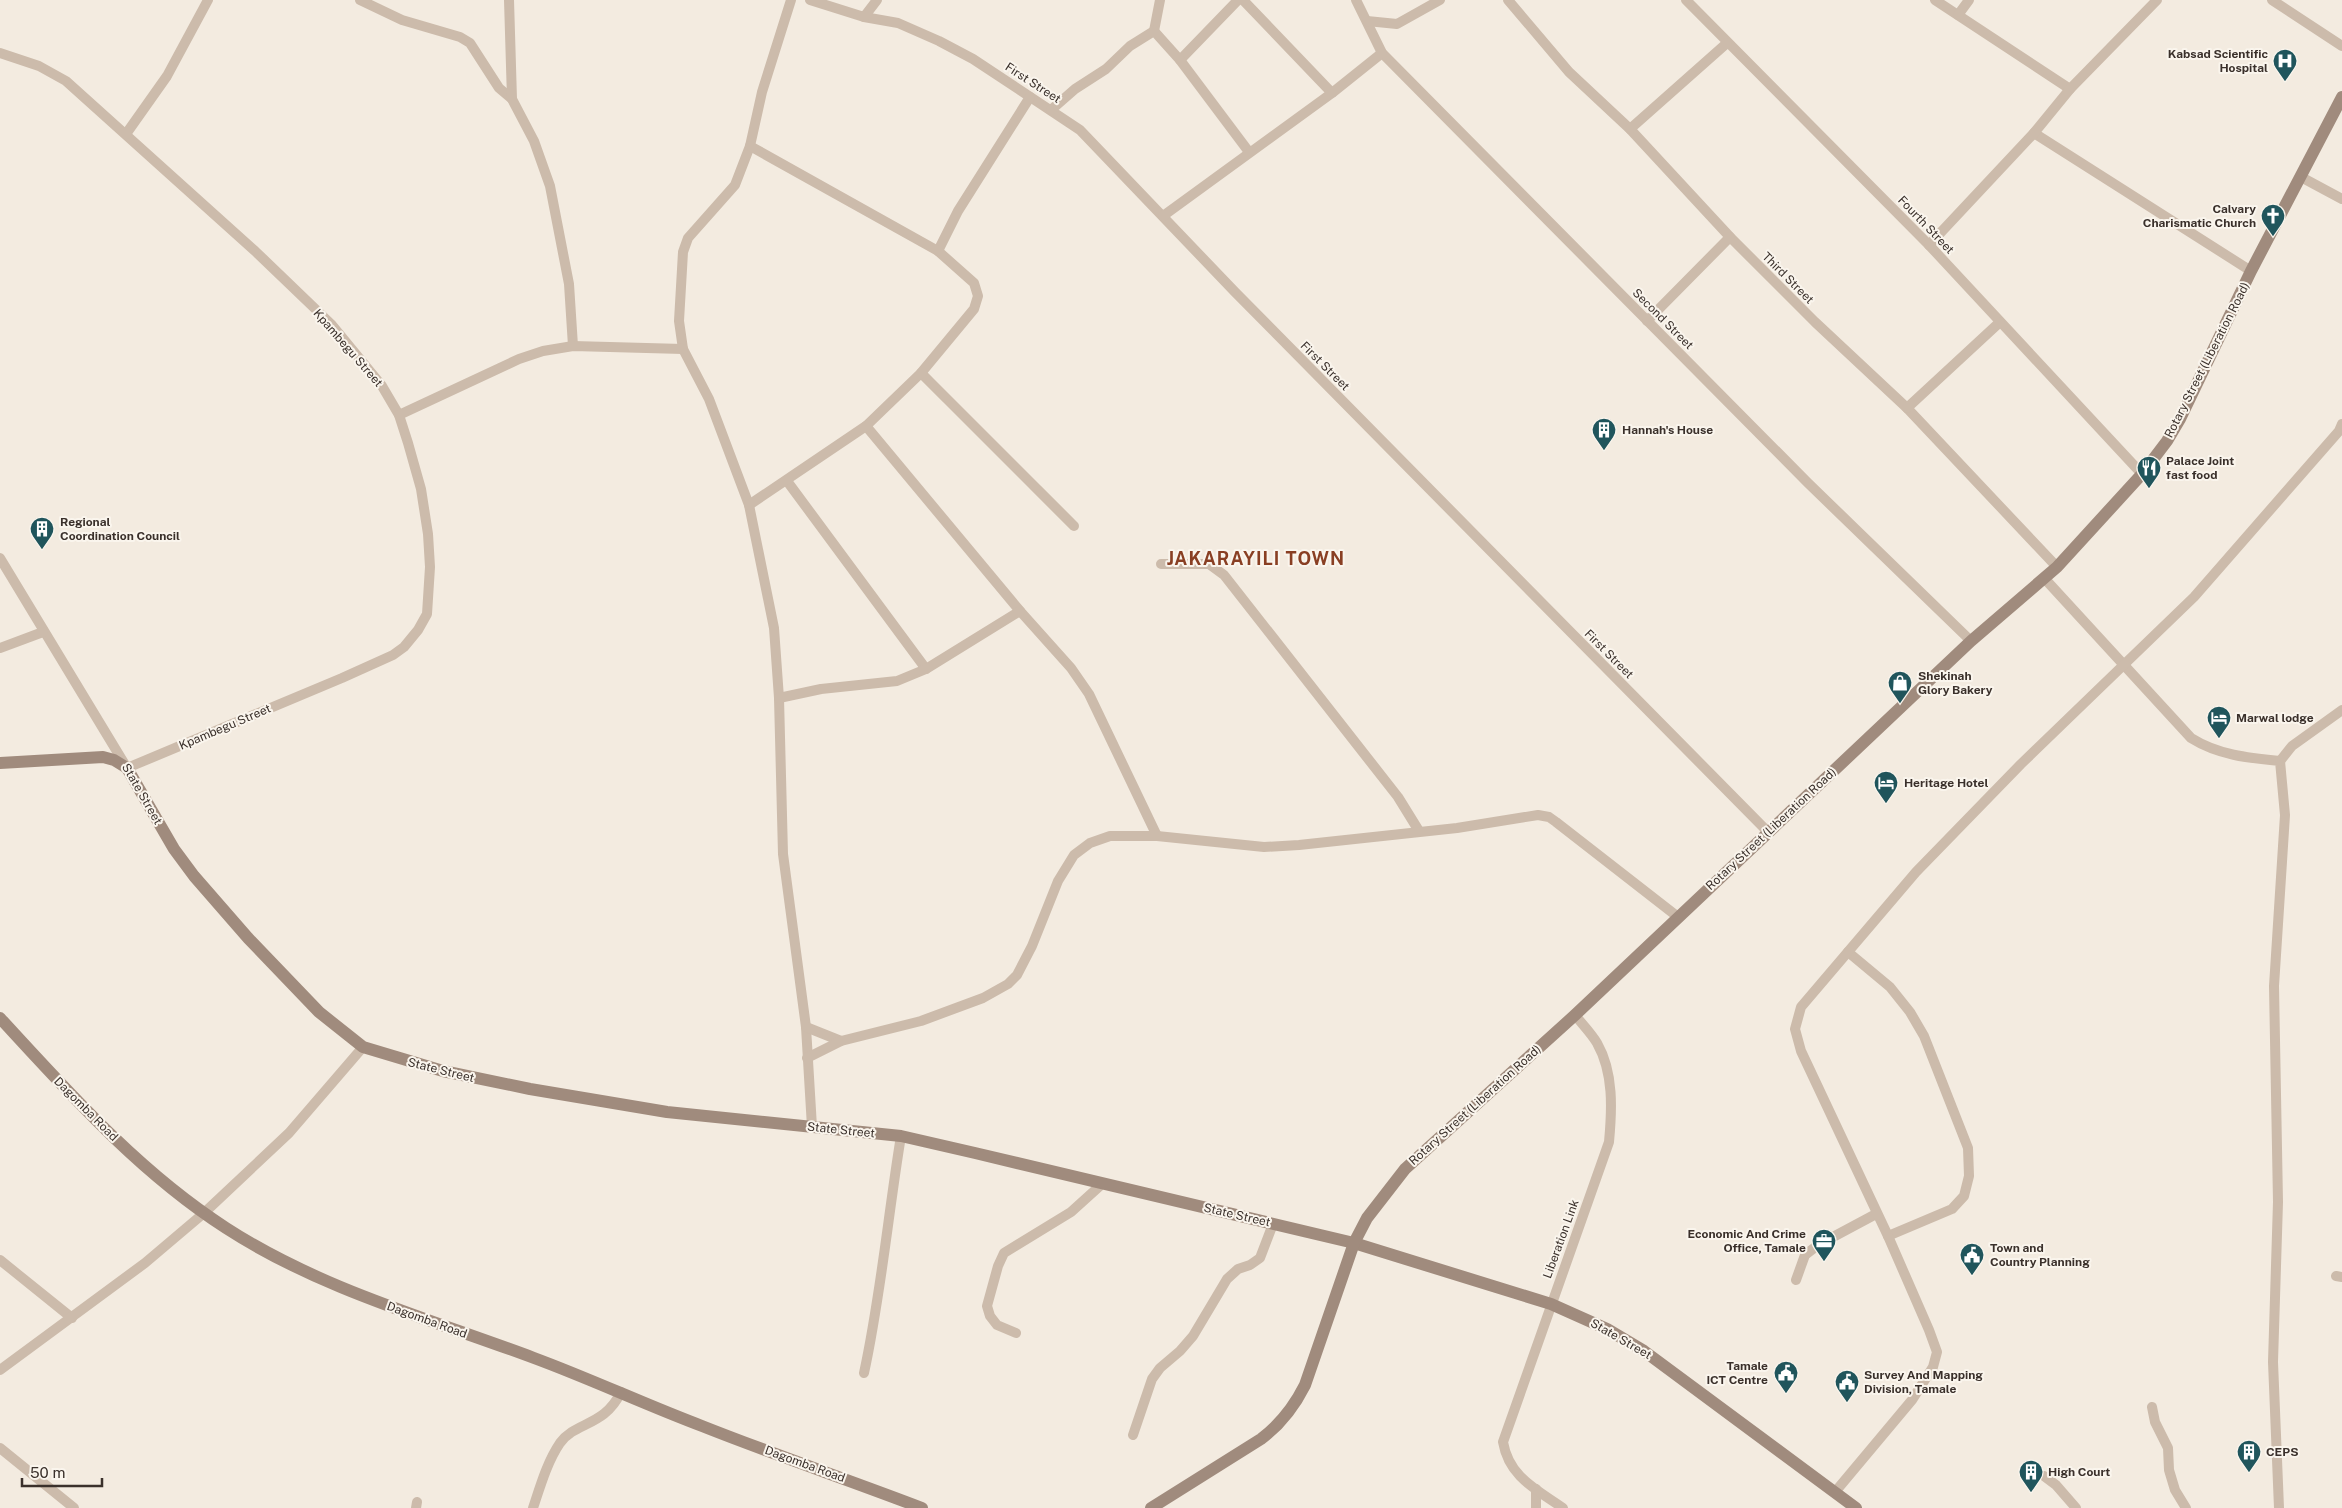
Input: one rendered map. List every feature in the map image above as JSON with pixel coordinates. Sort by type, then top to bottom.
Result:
[{"type":"street","points":[[126,134],[167,76],[208,0]]},
{"type":"street","points":[[360,0],[402,20],[460,37],[470,43],[500,88],[512,99],[534,140],[550,186],[569,284],[573,346]]},
{"type":"street","points":[[509,0],[512,99]]},
{"type":"street","points":[[790,0],[762,92],[750,146],[735,185],[688,238],[683,252],[679,321],[683,349],[708,399],[749,505],[774,628],[779,698],[783,854],[806,1027],[812,1127]]},
{"type":"street","name":"First Street","points":[[810,0],[864,17],[898,23],[939,41],[973,59],[1080,130],[1162,216],[1768,832]]},
{"type":"street","points":[[864,17],[877,0]]},
{"type":"street","points":[[1051,110],[1075,89],[1106,69],[1130,46],[1154,31],[1160,0]]},
{"type":"street","points":[[1180,60],[1238,0]]},
{"type":"street","points":[[1243,0],[1332,93]]},
{"type":"street","name":"Second Street","points":[[1356,0],[1382,53],[1808,483],[1970,641]]},
{"type":"street","points":[[1367,21],[1397,24],[1440,0]]},
{"type":"street","name":"Third Street","points":[[1508,0],[1569,72],[1630,129],[1730,237],[1814,322],[1907,408],[2057,567]]},
{"type":"street","name":"Fourth Street","points":[[1686,0],[1929,245],[2142,474]]},
{"type":"street","points":[[1935,0],[2070,89]]},
{"type":"street","points":[[1958,15],[1969,0]]},
{"type":"street","points":[[1929,245],[2034,133],[2070,89],[2157,0]]},
{"type":"street","points":[[2272,0],[2342,46]]},
{"type":"street","points":[[1154,31],[1180,60],[1249,152]]},
{"type":"street","points":[[1630,129],[1727,43]]},
{"type":"street","name":"Kpambegu Street","points":[[0,53],[52,72],[126,134],[255,251],[331,324],[382,386],[399,415],[421,488],[428,534],[430,567],[427,614],[418,630],[404,648],[393,655],[127,768]]},
{"type":"street","points":[[1162,216],[1332,93],[1382,53]]},
{"type":"street","points":[[938,252],[958,211],[1030,96]]},
{"type":"street","name":"Rotary Street (Liberation Road)","points":[[1151,1508],[1274,1429],[1297,1403],[1354,1244],[1367,1218],[1405,1169],[1575,1015],[1970,641],[2045,579],[2142,474],[2167,441],[2180,419],[2251,271],[2342,97]]},
{"type":"street","points":[[2034,133],[2251,271]]},
{"type":"street","points":[[749,505],[866,426],[921,373],[974,308],[978,296],[974,283],[938,252],[750,146]]},
{"type":"street","points":[[2301,177],[2342,199]]},
{"type":"street","points":[[1648,321],[1730,237]]},
{"type":"street","points":[[1907,408],[2000,322]]},
{"type":"street","points":[[399,415],[519,359],[543,351],[573,346],[683,349]]},
{"type":"street","points":[[921,373],[1074,526]]},
{"type":"street","points":[[1835,1492],[1912,1400],[1933,1367],[1937,1352],[1888,1236],[1801,1051],[1795,1029],[1801,1007],[1916,872],[2122,665],[2194,598],[2301,476],[2339,431],[2342,424]]},
{"type":"street","points":[[866,426],[1020,611],[1071,668],[1089,694],[1157,836]]},
{"type":"street","points":[[787,481],[926,669]]},
{"type":"street","name":"State Street","points":[[0,558],[174,849],[194,876],[248,938],[319,1012],[363,1047],[443,1071],[530,1089],[667,1112],[901,1136],[1354,1244],[1551,1304],[1607,1329],[1644,1351],[1856,1508]]},
{"type":"street","points":[[1161,564],[1209,564],[1224,575],[1398,797],[1419,831]]},
{"type":"street","points":[[2045,579],[2191,738],[2206,748],[2250,758],[2280,761]]},
{"type":"street","points":[[779,698],[821,689],[897,681],[926,669],[1020,611]]},
{"type":"street","points":[[0,648],[43,632]]},
{"type":"street","points":[[2279,1508],[2273,1362],[2278,1202],[2274,986],[2285,815],[2280,761],[2292,746],[2342,710]]},
{"type":"street","points":[[0,763],[103,757],[114,760],[127,768]]},
{"type":"street","points":[[807,1058],[841,1041],[922,1021],[998,990],[1017,976],[1032,946],[1058,880],[1074,855],[1090,843],[1110,836],[1157,836],[1264,847],[1299,845],[1419,831],[1538,815],[1550,817],[1678,917]]},
{"type":"street","points":[[1848,952],[1890,988],[1910,1012],[1924,1036],[1968,1148],[1969,1176],[1964,1196],[1952,1209],[1888,1236]]},
{"type":"street","name":"Liberation Link","points":[[1536,1489],[1515,1473],[1506,1457],[1503,1442],[1609,1142],[1612,1110],[1605,1063],[1597,1043],[1575,1015]]},
{"type":"street","name":"Dagomba Road","points":[[0,1018],[102,1127],[204,1213],[254,1245],[344,1288],[621,1392],[702,1426],[922,1508]]},
{"type":"street","points":[[806,1027],[841,1041]]},
{"type":"street","points":[[0,1370],[72,1318],[172,1241],[204,1213],[289,1133],[363,1047]]},
{"type":"street","points":[[864,1373],[874,1326],[885,1235],[901,1136]]},
{"type":"street","points":[[1016,1333],[996,1325],[990,1316],[988,1306],[998,1266],[1004,1253],[1071,1212],[1102,1184]]},
{"type":"street","points":[[1796,1280],[1805,1255],[1876,1214]]},
{"type":"street","points":[[1133,1435],[1152,1379],[1160,1368],[1180,1351],[1193,1336],[1227,1279],[1238,1269],[1250,1265],[1260,1258],[1273,1224]]},
{"type":"street","points":[[0,1260],[72,1318]]},
{"type":"street","points":[[533,1508],[544,1475],[560,1442],[609,1412],[621,1392]]},
{"type":"street","points":[[2152,1407],[2156,1422],[2168,1448],[2169,1470],[2173,1483],[2186,1508]]},
{"type":"street","points":[[0,1448],[74,1508]]},
{"type":"street","points":[[2044,1476],[2056,1485],[2076,1508]]},
{"type":"street","points":[[1536,1489],[1536,1508]]},
{"type":"street","points":[[1536,1489],[1563,1508]]},
{"type":"place","name":"Kabsad Scientific Hospital","points":[[2285,82]]},
{"type":"place","name":"Calvary Charismatic Church","points":[[2273,237]]},
{"type":"place","name":"Hannah's House","points":[[1604,451]]},
{"type":"place","name":"Palace Joint fast food","points":[[2149,489]]},
{"type":"place","name":"Regional Coordination Council","points":[[42,550]]},
{"type":"place","name":"Shekinah Glory Bakery","points":[[1900,704]]},
{"type":"place","name":"Marwal lodge","points":[[2219,739]]},
{"type":"place","name":"Heritage Hotel","points":[[1886,804]]},
{"type":"place","name":"Economic And Crime Office, Tamale","points":[[1824,1262]]},
{"type":"place","name":"Town and Country Planning","points":[[1972,1276]]},
{"type":"place","name":"Tamale ICT Centre","points":[[1786,1394]]},
{"type":"place","name":"Survey And Mapping Division, Tamale","points":[[1847,1403]]},
{"type":"place","name":"CEPS","points":[[2249,1473]]},
{"type":"place","name":"High Court","points":[[2031,1493]]},
{"type":"district","name":"JAKARAYILI TOWN","points":[[1256,559]]}]
